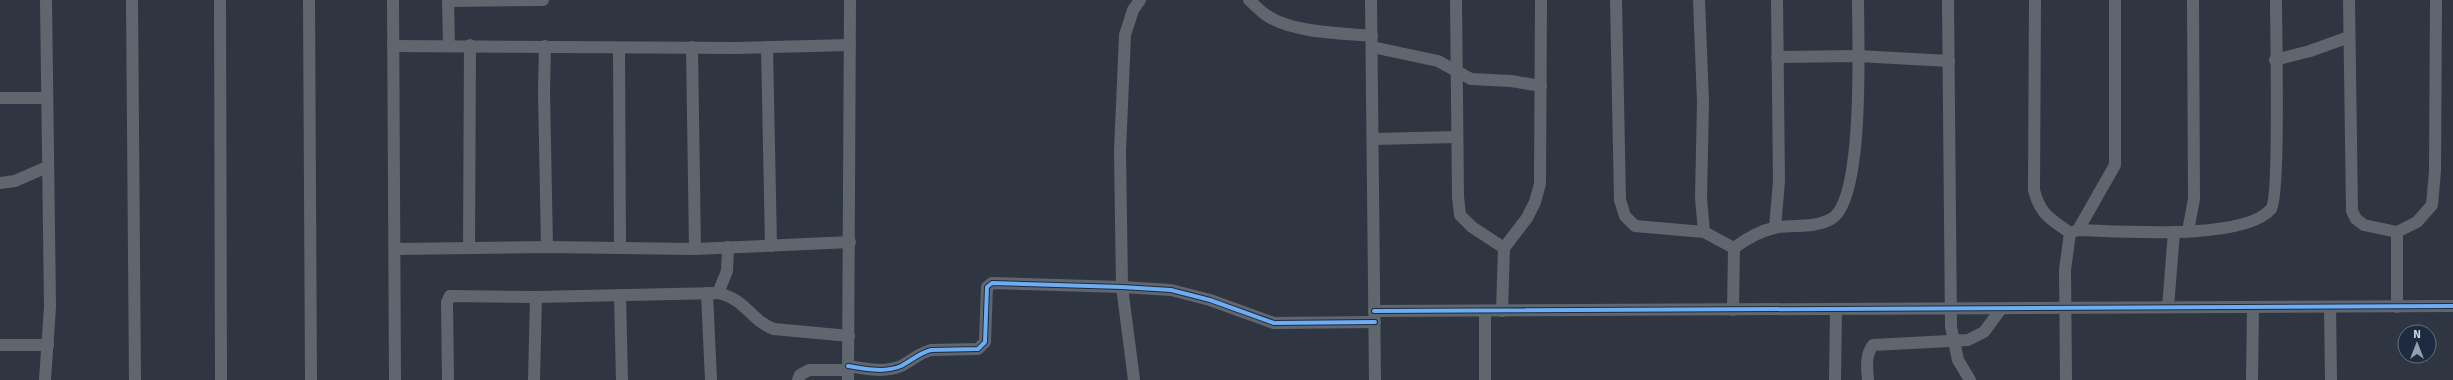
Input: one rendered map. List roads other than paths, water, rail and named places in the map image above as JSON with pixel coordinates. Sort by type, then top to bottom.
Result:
[{"type":"street","points":[[45,380],[48,345],[46,0]]},
{"type":"street","points":[[132,0],[135,380]]},
{"type":"street","points":[[220,0],[221,380]]},
{"type":"street","points":[[309,0],[310,380]]},
{"type":"street","points":[[393,0],[395,380]]},
{"type":"street","points":[[449,45],[448,1],[543,0]]},
{"type":"street","points":[[848,372],[848,251],[850,242],[850,0]]},
{"type":"street","points":[[1134,380],[1122,287],[1120,151],[1125,35],[1133,10],[1140,0]]},
{"type":"street","points":[[1250,0],[1266,15],[1280,22],[1311,30],[1372,42],[1431,59],[1465,77],[1479,81],[1511,81],[1541,86]]},
{"type":"street","points":[[1372,0],[1375,380]]},
{"type":"street","points":[[1456,0],[1457,137],[1460,215],[1472,227],[1504,248]]},
{"type":"street","points":[[1502,311],[1504,248],[1527,218],[1535,202],[1540,184],[1541,0]]},
{"type":"street","points":[[1616,0],[1620,200],[1625,216],[1635,226],[1647,229],[1704,232],[1734,248]]},
{"type":"street","points":[[1699,0],[1703,102],[1701,198],[1704,232]]},
{"type":"street","points":[[1774,228],[1779,181],[1777,0]]},
{"type":"street","points":[[1734,248],[1748,238],[1774,228],[1795,228],[1830,219],[1838,214],[1845,203],[1855,154],[1858,0]]},
{"type":"street","points":[[1948,0],[1950,310],[1953,342],[1958,360],[1970,380]]},
{"type":"street","points":[[2035,0],[2034,190],[2038,206],[2046,216],[2074,231],[2174,232],[2227,227],[2262,217],[2272,208],[2275,196],[2277,125],[2275,60],[2276,0]]},
{"type":"street","points":[[2066,380],[2065,270],[2074,231],[2115,165],[2116,0]]},
{"type":"street","points":[[2188,231],[2194,199],[2193,0]]},
{"type":"street","points":[[2349,0],[2352,212],[2356,219],[2364,224],[2397,232],[2417,222],[2432,204],[2435,171],[2436,0]]},
{"type":"street","points":[[2275,60],[2310,51],[2349,37]]},
{"type":"street","points":[[393,46],[470,45],[619,48],[850,45]]},
{"type":"street","points":[[469,248],[470,45]]},
{"type":"street","points":[[545,46],[544,92],[547,246]]},
{"type":"street","points":[[692,47],[695,249]]},
{"type":"street","points":[[767,47],[771,246]]},
{"type":"street","points":[[619,48],[620,248]]},
{"type":"street","points":[[1777,57],[1858,56],[1949,61]]},
{"type":"street","points":[[0,98],[46,98]]},
{"type":"street","points":[[1373,139],[1457,137]]},
{"type":"street","points":[[0,183],[15,181],[47,167]]},
{"type":"street","points":[[2168,307],[2174,232]]},
{"type":"street","points":[[2397,232],[2397,307]]},
{"type":"street","points":[[395,249],[547,246],[695,249],[728,246],[771,246],[850,242]]},
{"type":"street","points":[[710,380],[712,293],[727,271],[728,246]]},
{"type":"street","points":[[1733,310],[1734,248]]},
{"type":"street","points":[[798,380],[800,375],[809,370],[848,372],[880,370],[901,366],[924,352],[931,350],[978,349],[985,342],[986,287],[989,284],[1122,287],[1177,292],[1210,300],[1274,323],[1502,311],[1950,310],[2168,307],[2253,308],[2453,306]]},
{"type":"street","points":[[448,380],[448,297],[536,297],[712,293],[732,296],[764,324],[774,330],[849,336]]},
{"type":"street","points":[[620,295],[622,380]]},
{"type":"street","points":[[534,380],[536,297]]},
{"type":"street","points":[[2330,307],[2331,380]]},
{"type":"street","points":[[2252,380],[2253,308]]},
{"type":"street","points":[[1868,380],[1866,366],[1868,352],[1874,345],[1883,343],[1953,342],[1968,340],[1984,332],[2001,309]]},
{"type":"street","points":[[1835,380],[1836,310]]},
{"type":"street","points":[[1485,312],[1485,380]]},
{"type":"street","points":[[0,345],[48,345]]}]
